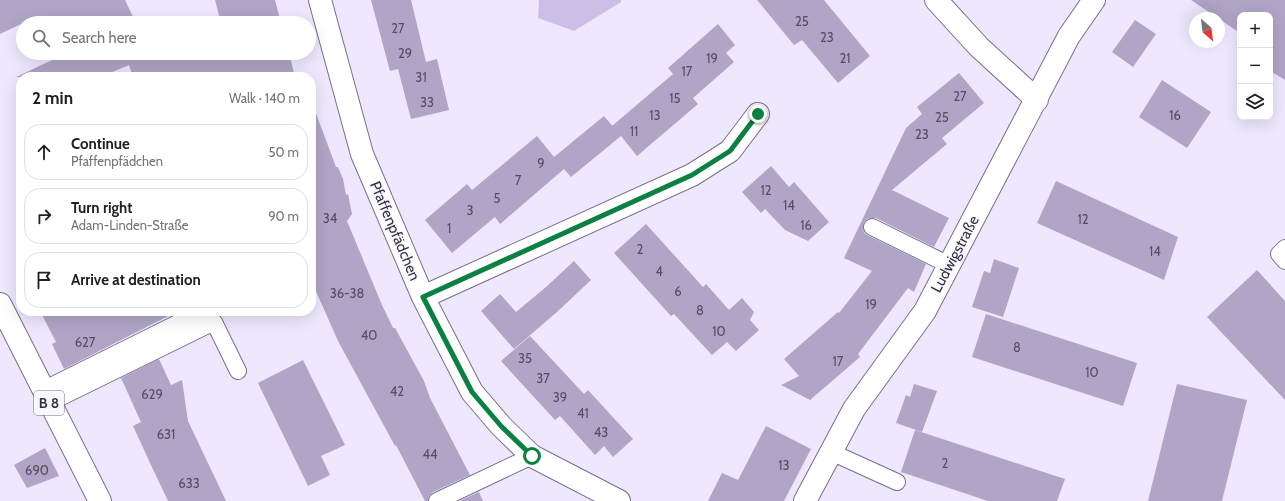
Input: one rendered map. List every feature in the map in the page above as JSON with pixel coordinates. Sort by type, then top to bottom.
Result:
[{"type":"street","name":"Pfaffenpfädchen","points":[[320,0],[362,154],[423,297],[472,392],[501,426],[532,456],[619,501]]},
{"type":"street","points":[[936,0],[979,47],[1037,100]]},
{"type":"street","name":"Ludwigstraße","points":[[805,501],[854,409],[925,311],[1037,100],[1069,36],[1094,0]]},
{"type":"street","points":[[423,297],[692,175],[730,151],[758,114]]},
{"type":"street","name":"B 8","points":[[0,304],[100,501]]},
{"type":"lane","points":[[872,227],[949,266]]},
{"type":"lane","points":[[1285,248],[1279,254],[1285,261]]},
{"type":"lane","points":[[46,397],[193,316]]},
{"type":"lane","points":[[46,397],[214,322],[238,371]]},
{"type":"lane","points":[[831,452],[897,482]]},
{"type":"lane","points":[[437,501],[532,456]]},
{"type":"shaded area","points":[[539,0],[621,0],[621,2],[574,31],[538,18]]},
{"type":"building","points":[[0,0],[125,0],[133,16],[16,16],[16,26],[0,34]]},
{"type":"building","points":[[215,0],[275,0],[279,16],[219,16]]},
{"type":"building","points":[[371,0],[411,0],[426,62],[437,59],[449,110],[411,119],[398,69],[390,71]]},
{"type":"building","points":[[757,0],[824,0],[870,56],[838,83],[802,40],[794,45]]},
{"type":"building","points":[[1191,0],[1285,0],[1285,80],[1273,73],[1273,12],[1237,12],[1237,31],[1225,23],[1225,12],[1209,12]]},
{"type":"building","points":[[1135,20],[1156,34],[1133,67],[1112,52]]},
{"type":"building","points":[[718,24],[735,45],[726,53],[734,62],[693,98],[698,104],[637,156],[621,136],[571,177],[564,169],[500,224],[495,217],[452,253],[425,220],[467,184],[472,190],[537,136],[554,157],[604,116],[612,126],[673,74],[668,68]]},
{"type":"building","points":[[52,60],[291,60],[294,72],[131,72],[129,65],[113,72],[27,72]]},
{"type":"building","points":[[959,73],[984,103],[942,138],[947,144],[892,190],[949,218],[934,247],[876,218],[867,219],[864,222],[864,233],[926,264],[914,292],[908,288],[858,354],[860,357],[810,400],[781,385],[799,376],[784,359],[838,312],[839,313],[872,271],[844,258],[906,128],[922,114],[917,107]]},
{"type":"building","points":[[1162,80],[1211,112],[1187,148],[1139,117]]},
{"type":"building","points":[[316,113],[336,167],[338,167],[343,179],[346,195],[348,194],[352,214],[347,221],[382,305],[393,328],[395,328],[424,381],[430,398],[470,475],[433,492],[429,496],[428,501],[425,501],[396,445],[395,446],[338,341],[316,291]]},
{"type":"building","points":[[771,166],[789,187],[794,182],[829,222],[808,241],[785,230],[765,209],[761,213],[742,192]]},
{"type":"building","points":[[1056,181],[1178,237],[1164,280],[1037,223]]},
{"type":"building","points":[[646,224],[703,287],[706,284],[729,310],[742,298],[754,312],[750,320],[759,330],[736,351],[727,342],[712,355],[674,314],[671,316],[614,253]]},
{"type":"building","points":[[994,259],[1019,268],[1003,317],[972,307],[984,271],[990,273]]},
{"type":"building","points":[[574,261],[591,280],[514,349],[481,311],[500,294],[516,312]]},
{"type":"building","points":[[1257,270],[1285,301],[1285,400],[1207,317]]},
{"type":"building","points":[[986,314],[1137,363],[1123,406],[972,357]]},
{"type":"building","points":[[43,316],[168,316],[64,369],[52,344],[56,342]]},
{"type":"building","points":[[530,336],[584,394],[588,390],[633,439],[613,457],[604,446],[595,455],[560,416],[555,420],[501,361]]},
{"type":"building","points":[[159,359],[171,385],[182,380],[188,421],[226,501],[168,501],[151,465],[133,426],[141,422],[121,378]]},
{"type":"building","points":[[303,360],[345,445],[321,456],[330,475],[308,486],[258,383]]},
{"type":"building","points":[[914,384],[937,391],[922,432],[896,423],[906,395],[910,397]]},
{"type":"building","points":[[1177,384],[1247,400],[1222,501],[1148,501]]},
{"type":"building","points":[[766,426],[811,449],[784,501],[708,501],[722,473],[738,480]]},
{"type":"building","points":[[915,430],[1065,479],[1057,501],[988,501],[901,472]]},
{"type":"building","points":[[45,448],[59,476],[27,488],[14,465]]},
{"type":"building","points":[[479,492],[483,501],[459,501]]},
{"type":"route","points":[[532,456],[501,426],[472,392],[423,297],[692,175],[730,151],[758,114]]}]
